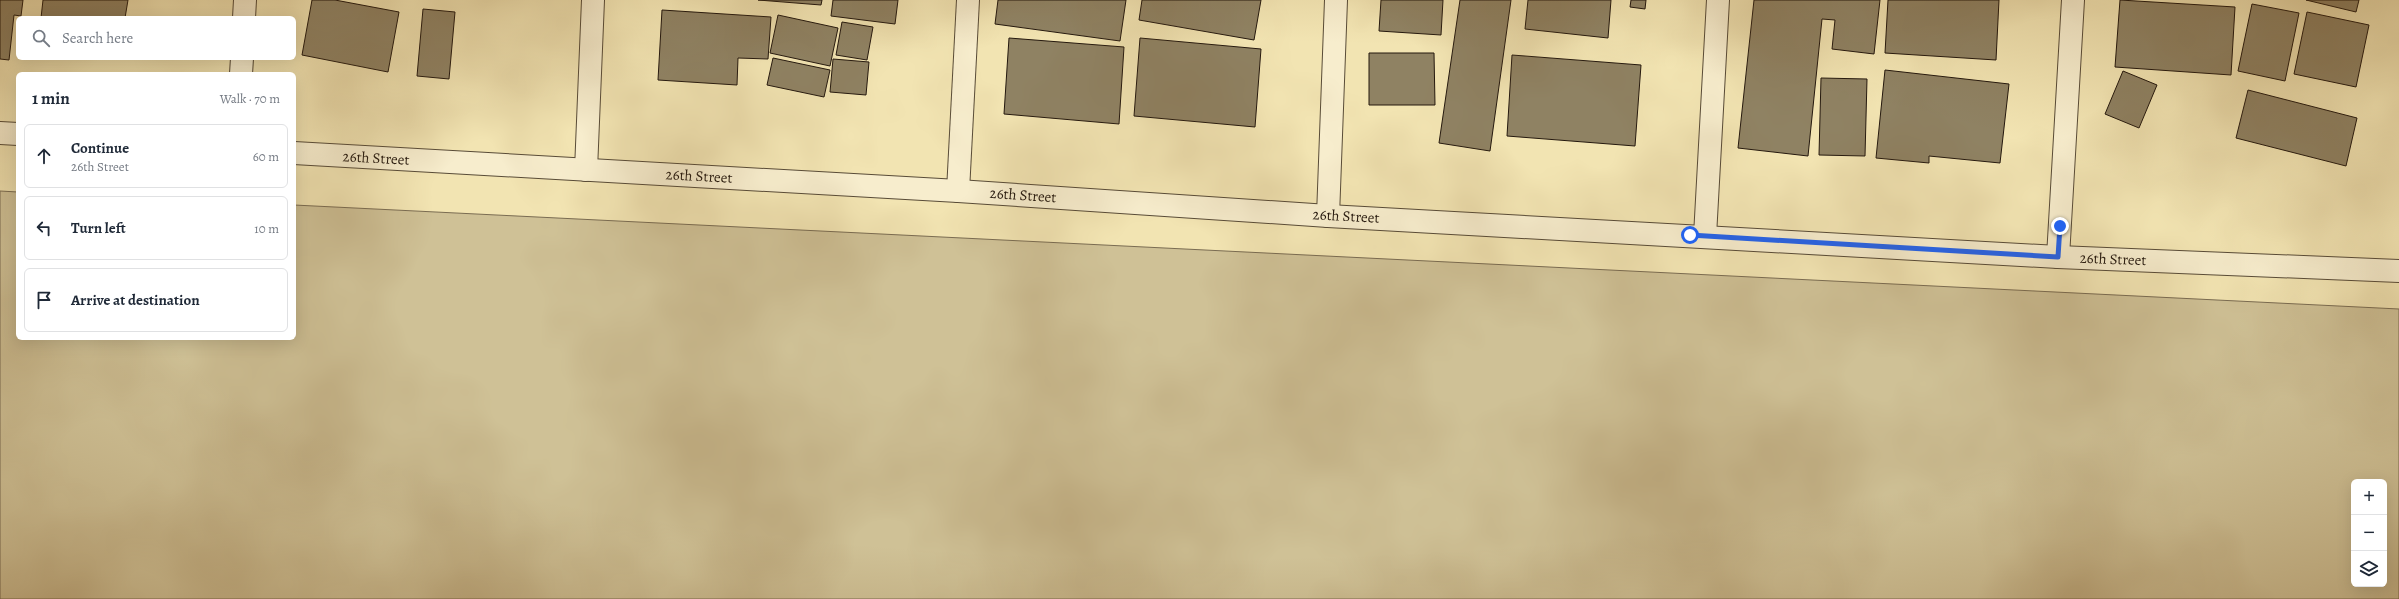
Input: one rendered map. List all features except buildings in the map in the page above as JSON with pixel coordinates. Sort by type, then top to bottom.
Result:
[{"type":"street","points":[[244,16],[245,0]]},
{"type":"street","points":[[586,170],[593,0]]},
{"type":"street","points":[[958,191],[968,0]]},
{"type":"street","points":[[1328,216],[1336,0]]},
{"type":"street","points":[[1706,236],[1718,0]]},
{"type":"street","points":[[2058,257],[2073,0]]},
{"type":"street","points":[[241,72],[242,60]]},
{"type":"street","points":[[0,133],[16,134]]},
{"type":"street","name":"26th Street","points":[[296,153],[958,191],[1328,216],[1706,236],[2058,257],[2399,271]]},
{"type":"shaded area","points":[[0,191],[16,192],[16,340],[296,340],[296,205],[2399,309],[2399,599],[0,599]]},
{"type":"route","points":[[1690,235],[2058,257],[2060,226]]}]
